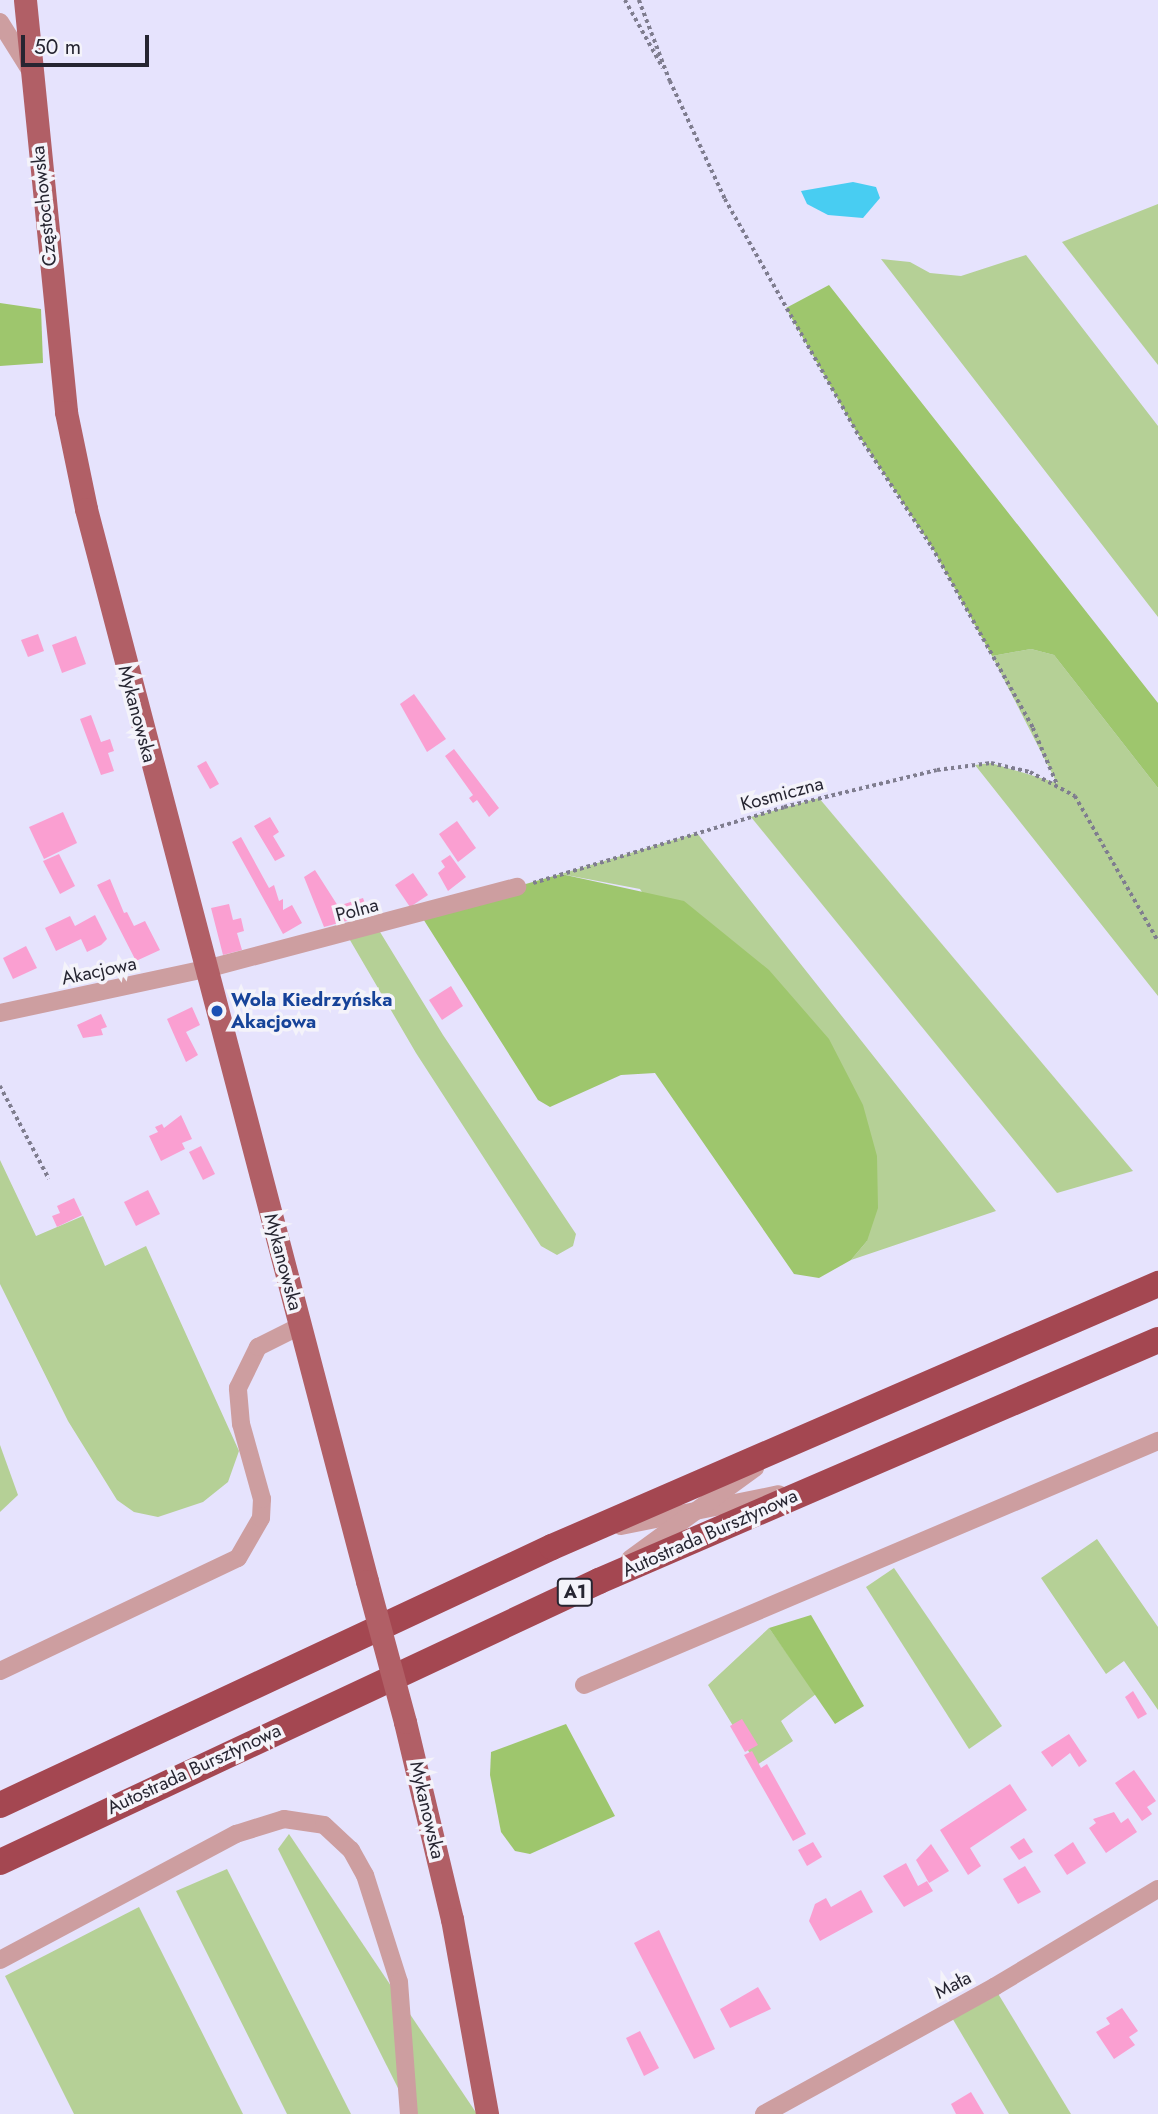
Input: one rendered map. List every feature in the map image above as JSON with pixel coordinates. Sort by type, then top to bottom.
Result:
[{"type":"highway","points":[[0,1805],[579,1535],[1158,1284]]},
{"type":"highway","name":"Autostrada Bursztynowa","points":[[0,1862],[599,1581],[1158,1340]]},
{"type":"main road","name":"Częstochowska","points":[[25,0],[66,412]]},
{"type":"main road","name":"Mykanowska","points":[[66,412],[131,694],[405,1722],[452,1919],[487,2114]]},
{"type":"street","points":[[0,22],[30,70]]},
{"type":"street","name":"Polna","points":[[206,969],[517,887]]},
{"type":"street","name":"Akacjowa","points":[[0,1013],[206,969]]},
{"type":"street","points":[[0,1671],[238,1558],[257,1528],[262,1499],[242,1424],[238,1388],[258,1347],[300,1326]]},
{"type":"street","points":[[584,1685],[1158,1441]]},
{"type":"street","points":[[599,1581],[791,1442]]},
{"type":"street","points":[[579,1535],[813,1488]]},
{"type":"street","points":[[0,1960],[236,1834],[284,1819],[324,1825],[351,1850],[365,1875],[400,1982],[409,2114]]},
{"type":"street","name":"Mała","points":[[764,2114],[994,1987],[1158,1889]]},
{"type":"path","points":[[625,0],[670,81],[742,230],[856,431],[932,547],[1032,728],[1057,784],[1074,796],[1090,820],[1158,941]]},
{"type":"path","points":[[639,0],[670,81]]},
{"type":"path","name":"Kosmiczna","points":[[517,887],[784,807],[937,770],[991,763],[1057,784]]},
{"type":"path","points":[[0,1086],[49,1179]]},
{"type":"green space","points":[[1158,204],[1158,365],[1062,242]]},
{"type":"green space","points":[[1026,255],[1158,426],[1158,617],[881,259],[910,262],[930,273],[961,276]]},
{"type":"green space","points":[[829,285],[1158,703],[1158,788],[1054,655],[1031,649],[992,656],[932,547],[856,431],[786,308]]},
{"type":"green space","points":[[0,303],[41,309],[43,363],[0,366]]},
{"type":"green space","points":[[1031,649],[1054,655],[1158,788],[1158,996],[975,765],[991,763],[1057,783],[992,656]]},
{"type":"green space","points":[[819,798],[1133,1171],[1057,1193],[751,817]]},
{"type":"green space","points":[[697,833],[996,1211],[851,1260],[867,1241],[640,889],[561,874]]},
{"type":"green space","points":[[561,874],[684,901],[769,970],[829,1039],[863,1105],[877,1156],[878,1208],[867,1241],[851,1260],[819,1278],[794,1274],[655,1073],[621,1075],[550,1107],[538,1100],[420,914]]},
{"type":"green space","points":[[377,927],[443,1035],[576,1234],[573,1246],[557,1255],[541,1246],[416,1053],[347,935]]},
{"type":"green space","points":[[0,1160],[36,1236],[83,1216],[105,1266],[146,1246],[239,1451],[228,1482],[203,1502],[158,1517],[134,1512],[117,1500],[68,1421],[0,1284]]},
{"type":"green space","points":[[0,1445],[18,1495],[0,1512]]},
{"type":"green space","points":[[1097,1539],[1158,1627],[1158,1710],[1124,1661],[1106,1674],[1041,1578]]},
{"type":"green space","points":[[894,1568],[1002,1726],[969,1749],[866,1587]]},
{"type":"green space","points":[[811,1615],[864,1706],[835,1724],[769,1628]]},
{"type":"green space","points":[[769,1628],[816,1694],[781,1721],[793,1741],[757,1765],[708,1685]]},
{"type":"green space","points":[[566,1724],[615,1816],[530,1854],[515,1851],[501,1832],[490,1775],[491,1752]]},
{"type":"green space","points":[[289,1834],[477,2114],[411,2114],[278,1849]]},
{"type":"green space","points":[[227,1869],[351,2114],[287,2114],[176,1891]]},
{"type":"green space","points":[[139,1907],[243,2114],[74,2114],[5,1976]]},
{"type":"green space","points":[[994,1987],[1071,2114],[1009,2114],[948,2011]]},
{"type":"water","points":[[853,182],[876,187],[880,198],[863,218],[828,215],[807,204],[801,191]]},
{"type":"building","points":[[38,634],[44,651],[28,657],[21,640]]},
{"type":"building","points":[[76,636],[86,664],[62,673],[52,645]]},
{"type":"building","points":[[414,694],[446,739],[427,752],[400,704]]},
{"type":"building","points":[[91,715],[101,742],[110,739],[114,751],[108,753],[114,771],[101,775],[80,719]]},
{"type":"building","points":[[454,749],[499,808],[489,817],[477,800],[473,803],[469,798],[473,795],[445,756]]},
{"type":"building","points":[[206,761],[219,784],[210,789],[197,766]]},
{"type":"building","points":[[63,812],[77,843],[44,859],[29,827]]},
{"type":"building","points":[[270,817],[279,832],[273,836],[285,856],[275,861],[254,826]]},
{"type":"building","points":[[457,821],[476,848],[458,862],[439,834]]},
{"type":"building","points":[[241,837],[269,888],[274,885],[279,901],[283,899],[283,910],[292,905],[302,923],[283,934],[232,842]]},
{"type":"building","points":[[59,854],[75,886],[60,894],[43,861]]},
{"type":"building","points":[[450,855],[466,877],[448,891],[438,873],[445,867],[441,861]]},
{"type":"building","points":[[315,870],[338,906],[363,898],[369,915],[324,927],[304,877]]},
{"type":"building","points":[[413,873],[428,895],[410,907],[395,885]]},
{"type":"building","points":[[110,879],[124,913],[127,912],[134,926],[145,921],[160,950],[136,961],[97,885]]},
{"type":"building","points":[[229,904],[233,920],[241,918],[244,931],[237,933],[242,950],[223,955],[211,908]]},
{"type":"building","points":[[95,915],[107,939],[101,945],[87,952],[81,939],[56,951],[45,928],[70,916],[75,926]]},
{"type":"building","points":[[26,946],[37,968],[13,979],[3,958]]},
{"type":"building","points":[[451,986],[463,1006],[442,1020],[429,1000]]},
{"type":"building","points":[[192,1007],[200,1025],[186,1032],[198,1055],[186,1062],[167,1019]]},
{"type":"building","points":[[101,1014],[107,1027],[101,1029],[103,1035],[83,1038],[77,1025]]},
{"type":"building","points":[[181,1115],[192,1139],[182,1143],[185,1149],[161,1161],[149,1136],[158,1132],[155,1127],[162,1124],[164,1128]]},
{"type":"building","points":[[201,1146],[215,1174],[203,1180],[189,1152]]},
{"type":"building","points":[[148,1190],[160,1214],[136,1226],[124,1202]]},
{"type":"building","points":[[74,1198],[82,1215],[57,1227],[52,1216],[60,1213],[57,1206]]},
{"type":"building","points":[[1133,1691],[1147,1714],[1138,1719],[1125,1697]]},
{"type":"building","points":[[742,1719],[758,1745],[745,1752],[730,1726]]},
{"type":"building","points":[[1069,1734],[1087,1761],[1079,1767],[1070,1753],[1052,1767],[1041,1752]]},
{"type":"building","points":[[752,1751],[761,1768],[767,1764],[806,1834],[793,1841],[744,1755]]},
{"type":"building","points":[[1134,1770],[1156,1801],[1147,1807],[1152,1814],[1142,1821],[1115,1783]]},
{"type":"building","points":[[1010,1784],[1027,1810],[970,1848],[981,1866],[968,1875],[940,1830]]},
{"type":"building","points":[[1114,1812],[1121,1823],[1128,1818],[1137,1832],[1106,1853],[1089,1828],[1096,1823],[1093,1819]]},
{"type":"building","points":[[1024,1838],[1033,1852],[1019,1860],[1010,1847]]},
{"type":"building","points":[[813,1842],[822,1857],[807,1866],[798,1850]]},
{"type":"building","points":[[1073,1842],[1086,1863],[1067,1875],[1054,1855]]},
{"type":"building","points":[[931,1844],[949,1871],[929,1883],[916,1860]]},
{"type":"building","points":[[906,1863],[918,1886],[927,1881],[933,1891],[904,1907],[883,1876]]},
{"type":"building","points":[[1025,1866],[1041,1892],[1018,1904],[1003,1879]]},
{"type":"building","points":[[861,1890],[873,1912],[820,1941],[809,1921],[815,1904],[826,1898],[831,1907]]},
{"type":"building","points":[[659,1930],[715,2049],[694,2059],[634,1943]]},
{"type":"building","points":[[758,1987],[771,2009],[730,2028],[720,2009]]},
{"type":"building","points":[[1122,2008],[1138,2031],[1129,2037],[1135,2045],[1114,2059],[1096,2032],[1110,2024],[1106,2018]]},
{"type":"building","points":[[640,2031],[659,2068],[644,2076],[626,2038]]},
{"type":"building","points":[[971,2092],[984,2114],[956,2114],[951,2104]]},
{"type":"place","name":"Wola Kiedrzyńska Akacjowa","points":[[217,1011]]}]
